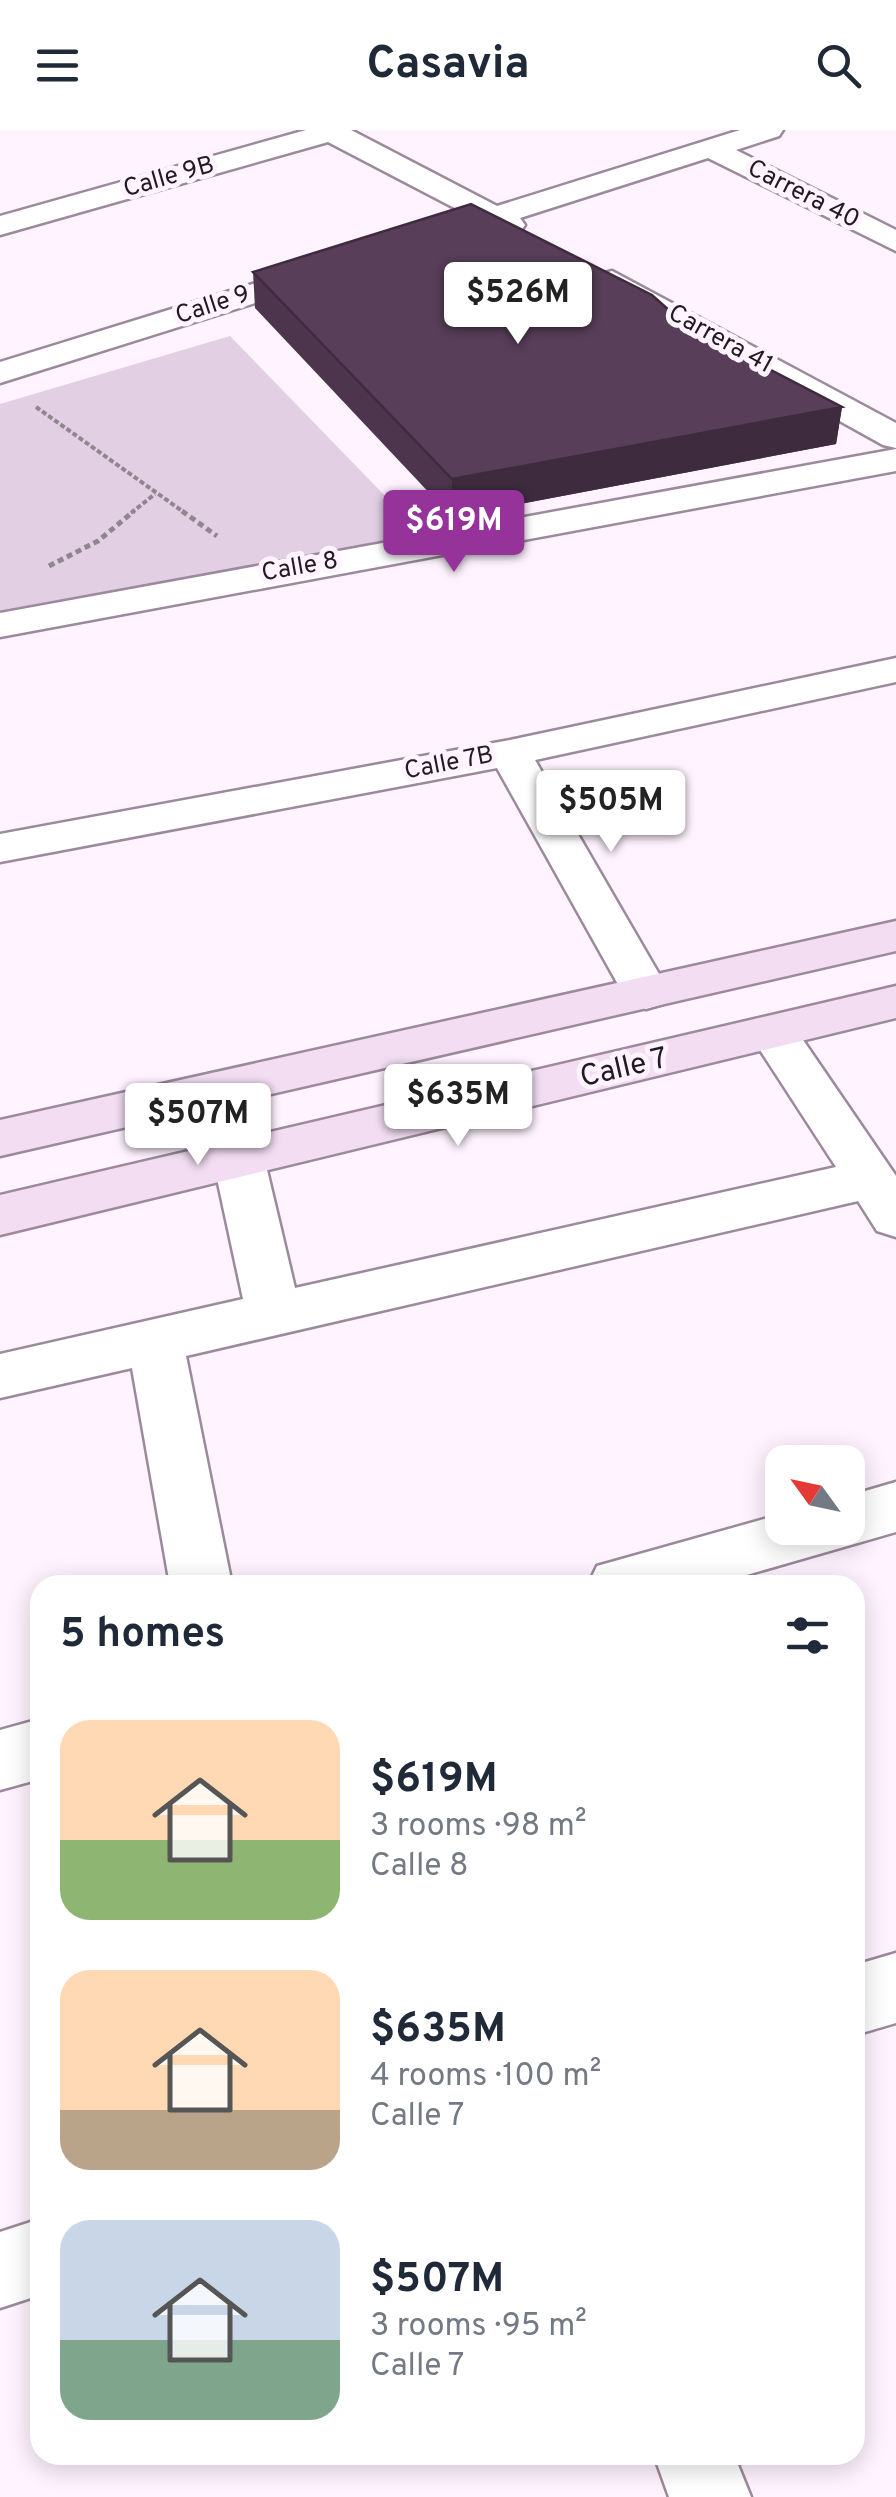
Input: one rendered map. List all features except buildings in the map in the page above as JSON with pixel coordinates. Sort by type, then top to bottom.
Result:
[{"type":"street","points":[[400,247],[768,130]]},
{"type":"street","points":[[334,131],[530,236]]},
{"type":"street","name":"Calle 9B","points":[[0,226],[334,131]]},
{"type":"street","name":"Carrera 40","points":[[710,148],[896,242]]},
{"type":"street","name":"Calle 9","points":[[0,373],[362,259]]},
{"type":"street","name":"Carrera 41","points":[[582,264],[896,437]]},
{"type":"street","name":"Calle 8","points":[[0,625],[896,460]]},
{"type":"street","name":"Calle 7B","points":[[0,848],[510,753],[896,670]]},
{"type":"street","points":[[510,753],[646,994]]},
{"type":"street","points":[[0,1138],[896,936]]},
{"type":"street","name":"Calle 7","points":[[0,1216],[896,1002]]},
{"type":"street","points":[[0,1376],[274,1314],[883,1198],[773,1033]]},
{"type":"street","points":[[223,1090],[274,1314]]},
{"type":"street","points":[[155,1341],[199,1575]]},
{"type":"street","points":[[865,1516],[896,1507]]},
{"type":"street","points":[[655,1575],[765,1544]]},
{"type":"street","points":[[0,1760],[30,1751]]},
{"type":"street","points":[[865,1997],[896,1988]]},
{"type":"street","points":[[0,2270],[30,2260]]},
{"type":"street","points":[[698,2465],[710,2497]]},
{"type":"path","points":[[34,406],[272,573]]},
{"type":"path","points":[[34,570],[98,542],[155,494]]},
{"type":"shaded area","points":[[230,336],[423,535],[0,611],[0,404]]}]
